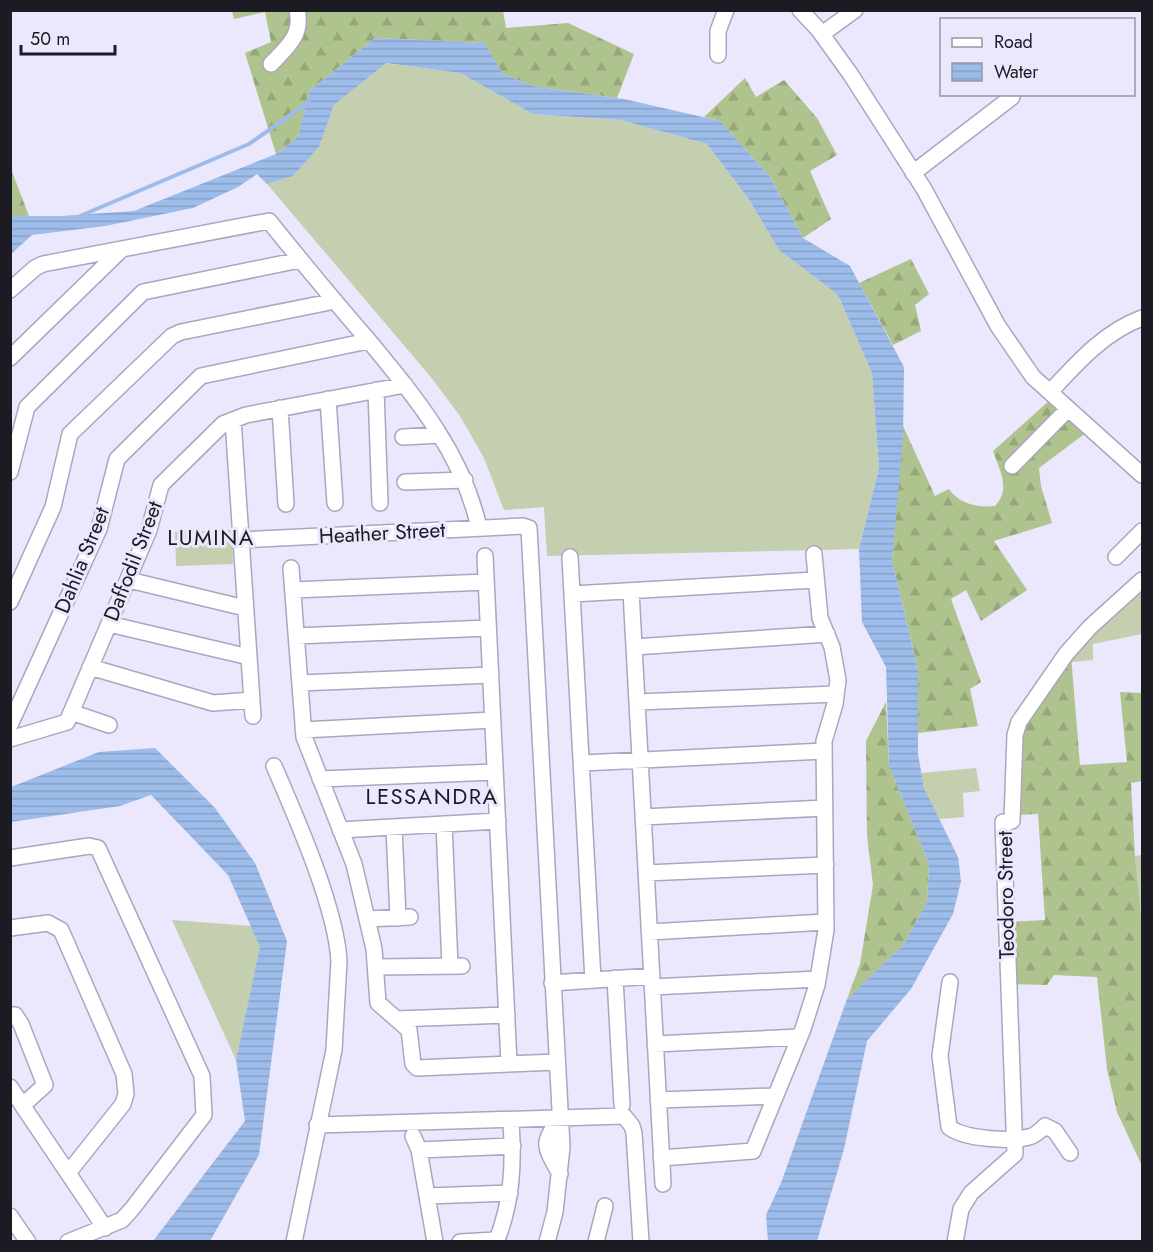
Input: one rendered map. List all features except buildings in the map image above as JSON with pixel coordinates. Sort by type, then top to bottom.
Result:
[{"type":"street","points":[[272,63],[294,39],[299,27],[297,10]]},
{"type":"street","points":[[718,55],[718,31],[726,10]]},
{"type":"street","points":[[800,10],[822,34],[852,75],[913,173],[998,326],[1033,377],[1143,475]]},
{"type":"street","points":[[822,34],[855,10]]},
{"type":"street","points":[[913,173],[1012,98],[1011,96]]},
{"type":"street","points":[[10,290],[35,268],[43,264],[269,221],[405,385],[440,435],[465,480],[479,528]]},
{"type":"street","points":[[10,358],[122,249]]},
{"type":"street","points":[[10,472],[27,407],[143,292],[300,260]]},
{"type":"street","points":[[10,602],[53,507],[70,434],[172,336],[181,332],[335,301]]},
{"type":"street","points":[[1050,392],[1103,340],[1129,323],[1143,318]]},
{"type":"street","name":"Dahlia Street","points":[[10,724],[99,529],[117,459],[201,376],[368,341]]},
{"type":"street","name":"Daffodil Street","points":[[69,717],[150,530],[161,485],[224,424],[233,420],[280,408],[405,385]]},
{"type":"street","points":[[376,390],[380,503]]},
{"type":"street","points":[[328,399],[335,503]]},
{"type":"street","points":[[280,408],[286,504]]},
{"type":"street","points":[[1012,466],[1068,409]]},
{"type":"street","points":[[90,667],[213,703],[252,708],[233,420]]},
{"type":"street","points":[[403,436],[440,435]]},
{"type":"street","points":[[405,482],[465,480]]},
{"type":"street","name":"Heather Street","points":[[241,540],[524,526],[529,528],[552,983]]},
{"type":"street","points":[[1116,557],[1143,531]]},
{"type":"street","points":[[661,1158],[753,1151],[800,1037],[818,979],[826,922],[824,741],[838,680],[827,634],[820,618],[814,554]]},
{"type":"street","points":[[485,556],[509,1064]]},
{"type":"street","points":[[570,557],[593,980]]},
{"type":"street","points":[[291,567],[303,730],[354,864],[376,967],[378,1003],[409,1030],[412,1057],[417,1068],[557,1062]]},
{"type":"street","points":[[129,580],[246,608]]},
{"type":"street","points":[[573,594],[815,580]]},
{"type":"street","name":"Teodoro Street","points":[[955,1242],[961,1209],[976,1188],[1012,1158],[1014,1138],[1003,822],[1011,821],[1015,735],[1019,722],[1066,654],[1090,627],[1143,580]]},
{"type":"street","points":[[293,590],[486,582]]},
{"type":"street","points":[[631,591],[663,1184]]},
{"type":"street","points":[[109,624],[249,657]]},
{"type":"street","points":[[296,636],[488,628]]},
{"type":"street","points":[[634,647],[827,634]]},
{"type":"street","points":[[300,683],[491,675]]},
{"type":"street","points":[[637,702],[836,693]]},
{"type":"street","points":[[10,739],[69,717],[109,725]]},
{"type":"street","points":[[303,730],[493,720]]},
{"type":"street","points":[[583,764],[824,751]]},
{"type":"street","points":[[274,766],[319,883],[338,946],[337,1029],[317,1125],[305,1199],[294,1242]]},
{"type":"street","points":[[320,779],[495,772]]},
{"type":"street","points":[[643,817],[825,808]]},
{"type":"street","points":[[340,830],[498,822]]},
{"type":"street","points":[[376,967],[456,966],[444,824]]},
{"type":"street","points":[[367,919],[404,917],[394,827]]},
{"type":"street","points":[[10,858],[89,846],[98,848],[202,1076],[205,1107],[199,1123],[122,1220],[68,1242]]},
{"type":"street","points":[[646,873],[826,865]]},
{"type":"street","points":[[10,928],[48,922],[61,930],[124,1074],[126,1094],[123,1104],[68,1173]]},
{"type":"street","points":[[649,932],[826,922]]},
{"type":"street","points":[[615,978],[622,1105]]},
{"type":"street","points":[[547,1242],[555,1212],[562,1147],[552,983],[615,978],[652,982],[818,979]]},
{"type":"street","points":[[950,982],[940,1056],[949,1127],[956,1133],[969,1137],[1014,1138],[1031,1137],[1045,1126],[1055,1131],[1070,1153]]},
{"type":"street","points":[[10,1015],[15,1015],[21,1024],[45,1085],[23,1105]]},
{"type":"street","points":[[396,1019],[507,1015]]},
{"type":"street","points":[[655,1044],[800,1037]]},
{"type":"street","points":[[10,1087],[105,1228]]},
{"type":"street","points":[[658,1100],[775,1096]]},
{"type":"street","points":[[317,1125],[624,1116],[632,1126],[640,1242]]},
{"type":"street","points":[[460,1242],[496,1241],[510,1193],[513,1146],[511,1123]]},
{"type":"street","points":[[413,1136],[419,1150],[435,1242]]},
{"type":"street","points":[[419,1150],[513,1146]]},
{"type":"street","points":[[427,1196],[510,1193]]},
{"type":"street","points":[[596,1242],[604,1206]]},
{"type":"street","points":[[10,1216],[27,1242]]},
{"type":"green space","points":[[302,10],[503,11],[506,28],[568,23],[634,54],[617,98],[533,86],[503,74],[483,43],[375,38],[309,91],[298,137],[276,154],[245,53],[271,42],[265,12],[234,19],[232,11],[291,11],[290,35],[263,64],[270,70],[295,44],[301,30]]},
{"type":"green space","points":[[385,63],[460,73],[533,114],[621,120],[707,144],[748,198],[779,250],[838,295],[872,373],[879,468],[859,549],[547,556],[544,507],[504,510],[484,458],[460,416],[430,376],[267,184],[293,176],[319,147],[334,105]]},
{"type":"green space","points":[[745,78],[756,97],[784,80],[817,118],[837,155],[810,171],[831,219],[803,238],[770,177],[720,121],[704,117]]},
{"type":"green space","points":[[11,169],[29,216],[11,216]]},
{"type":"green space","points":[[911,259],[929,294],[915,305],[921,331],[893,345],[859,283]]},
{"type":"green space","points":[[1050,400],[1087,432],[1039,468],[1041,486],[1052,523],[994,541],[1027,590],[981,621],[966,590],[951,599],[981,682],[970,689],[978,726],[918,733],[918,670],[892,561],[903,426],[935,496],[949,489],[969,504],[995,506],[1000,500],[1003,480],[993,451]]},
{"type":"green space","points":[[232,530],[233,564],[176,566],[175,532]]},
{"type":"green space","points":[[1142,585],[1142,634],[1093,644],[1093,660],[1072,662],[1071,655]]},
{"type":"green space","points":[[1071,655],[1080,765],[1127,762],[1120,692],[1142,693],[1142,781],[1131,783],[1142,925],[1142,1166],[1117,1112],[1107,1069],[1097,977],[1054,975],[1047,985],[1011,984],[1009,922],[1045,920],[1038,814],[1016,815],[1023,725]]},
{"type":"green space","points":[[886,702],[889,766],[929,864],[927,902],[903,945],[847,999],[860,964],[873,885],[867,835],[866,741]]},
{"type":"green space","points":[[976,768],[980,791],[963,793],[964,817],[939,819],[924,788],[921,773]]},
{"type":"green space","points":[[1142,855],[1142,925],[1135,856]]},
{"type":"green space","points":[[172,920],[251,926],[261,947],[236,1060]]},
{"type":"water","points":[[375,38],[484,43],[503,74],[533,86],[624,99],[720,121],[770,177],[803,238],[850,266],[904,367],[903,440],[892,561],[918,670],[918,754],[924,788],[958,857],[961,881],[953,914],[911,989],[867,1041],[844,1149],[817,1241],[768,1241],[766,1215],[781,1183],[847,999],[903,945],[927,902],[929,864],[889,766],[886,667],[862,622],[859,549],[879,468],[872,373],[838,295],[779,250],[748,198],[707,144],[621,120],[533,114],[460,73],[386,63],[334,105],[319,147],[293,176],[267,184],[257,174],[238,187],[193,208],[105,226],[32,235],[11,254],[11,216],[61,216],[134,211],[276,154],[298,137],[309,91]]},
{"type":"water","points":[[155,748],[215,808],[255,863],[287,941],[259,1155],[210,1241],[153,1241],[245,1121],[236,1060],[260,947],[228,875],[151,795],[120,806],[11,822],[11,787],[99,752]]},
{"type":"waterway","points":[[80,216],[249,144],[309,102]]},
{"type":"district","name":"LUMINA","points":[[211,537]]},
{"type":"district","name":"LESSANDRA","points":[[432,796]]}]
